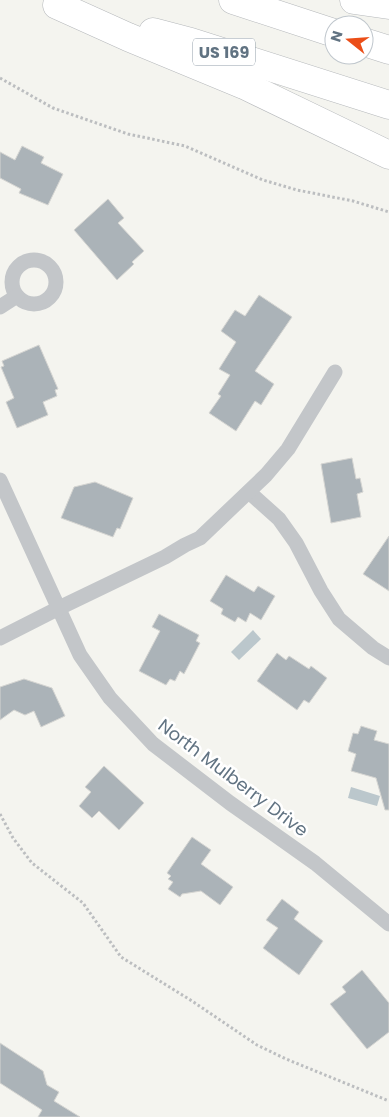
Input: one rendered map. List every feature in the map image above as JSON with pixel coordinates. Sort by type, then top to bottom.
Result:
[{"type":"highway","points":[[233,0],[324,30]]},
{"type":"highway","points":[[354,0],[389,5]]},
{"type":"highway","points":[[49,2],[244,85],[389,155]]},
{"type":"highway","name":"US 169","points":[[49,2],[192,42],[389,105]]},
{"type":"highway","points":[[374,45],[389,50]]},
{"type":"street","points":[[0,307],[17,296]]},
{"type":"street","points":[[0,638],[200,538],[266,476],[288,449],[335,372]]},
{"type":"street","name":"North Mulberry Drive","points":[[0,480],[80,655],[110,698],[153,744],[315,863],[389,924]]},
{"type":"street","points":[[250,492],[279,519],[296,544],[321,591],[339,619],[373,648],[389,658]]},
{"type":"path","points":[[0,78],[53,108],[128,134],[185,146],[263,180],[297,190],[353,201],[389,212]]},
{"type":"path","points":[[0,814],[13,838],[32,863],[83,903],[121,957],[192,1001],[257,1045],[286,1059],[389,1101]]},
{"type":"shaded area","points":[[253,630],[261,639],[239,660],[231,652]]},
{"type":"shaded area","points":[[351,787],[380,796],[377,806],[348,798]]},
{"type":"building","points":[[22,146],[44,157],[41,163],[63,174],[48,205],[19,193],[21,189],[0,178],[0,152],[15,160]]},
{"type":"building","points":[[108,199],[124,218],[118,223],[144,251],[132,262],[134,264],[117,280],[74,230]]},
{"type":"building","points":[[259,295],[292,317],[255,371],[274,384],[261,405],[255,401],[236,431],[209,413],[221,396],[218,394],[230,375],[219,369],[236,342],[221,331],[235,310],[245,316]]},
{"type":"building","points":[[39,345],[58,389],[55,390],[57,396],[43,402],[48,415],[17,428],[6,402],[14,398],[1,367],[4,366],[2,361]]},
{"type":"building","points":[[352,458],[356,479],[360,478],[363,492],[357,494],[361,517],[331,523],[321,464]]},
{"type":"building","points":[[95,482],[133,498],[120,529],[117,528],[113,537],[61,518],[74,487]]},
{"type":"building","points":[[389,536],[389,591],[363,574]]},
{"type":"building","points":[[226,575],[254,592],[258,586],[275,596],[261,620],[250,613],[246,622],[238,617],[235,622],[221,614],[223,609],[210,601]]},
{"type":"building","points":[[159,614],[199,635],[196,641],[200,643],[184,674],[180,671],[175,681],[170,679],[166,685],[139,671],[160,631],[152,627]]},
{"type":"building","points":[[277,653],[286,660],[289,656],[309,669],[311,666],[327,678],[309,703],[304,700],[297,710],[257,681]]},
{"type":"building","points":[[24,679],[52,688],[65,716],[41,727],[34,711],[25,715],[14,710],[0,720],[0,687]]},
{"type":"building","points":[[361,726],[377,731],[374,740],[389,744],[389,810],[385,810],[376,778],[351,771],[356,754],[348,751],[353,733],[358,734]]},
{"type":"building","points":[[104,766],[144,803],[119,830],[99,811],[92,818],[79,806],[91,792],[85,787]]},
{"type":"building","points":[[192,837],[211,850],[201,864],[233,887],[220,905],[201,891],[182,894],[180,897],[168,889],[173,882],[168,879],[171,876],[167,873]]},
{"type":"building","points":[[282,899],[299,912],[294,919],[323,941],[299,975],[263,948],[278,928],[266,920]]},
{"type":"building","points":[[362,970],[389,1003],[389,1032],[367,1049],[330,1004],[346,992],[342,987]]},
{"type":"building","points":[[0,1043],[43,1071],[47,1085],[59,1092],[54,1101],[80,1117],[38,1117],[42,1110],[0,1083]]}]
